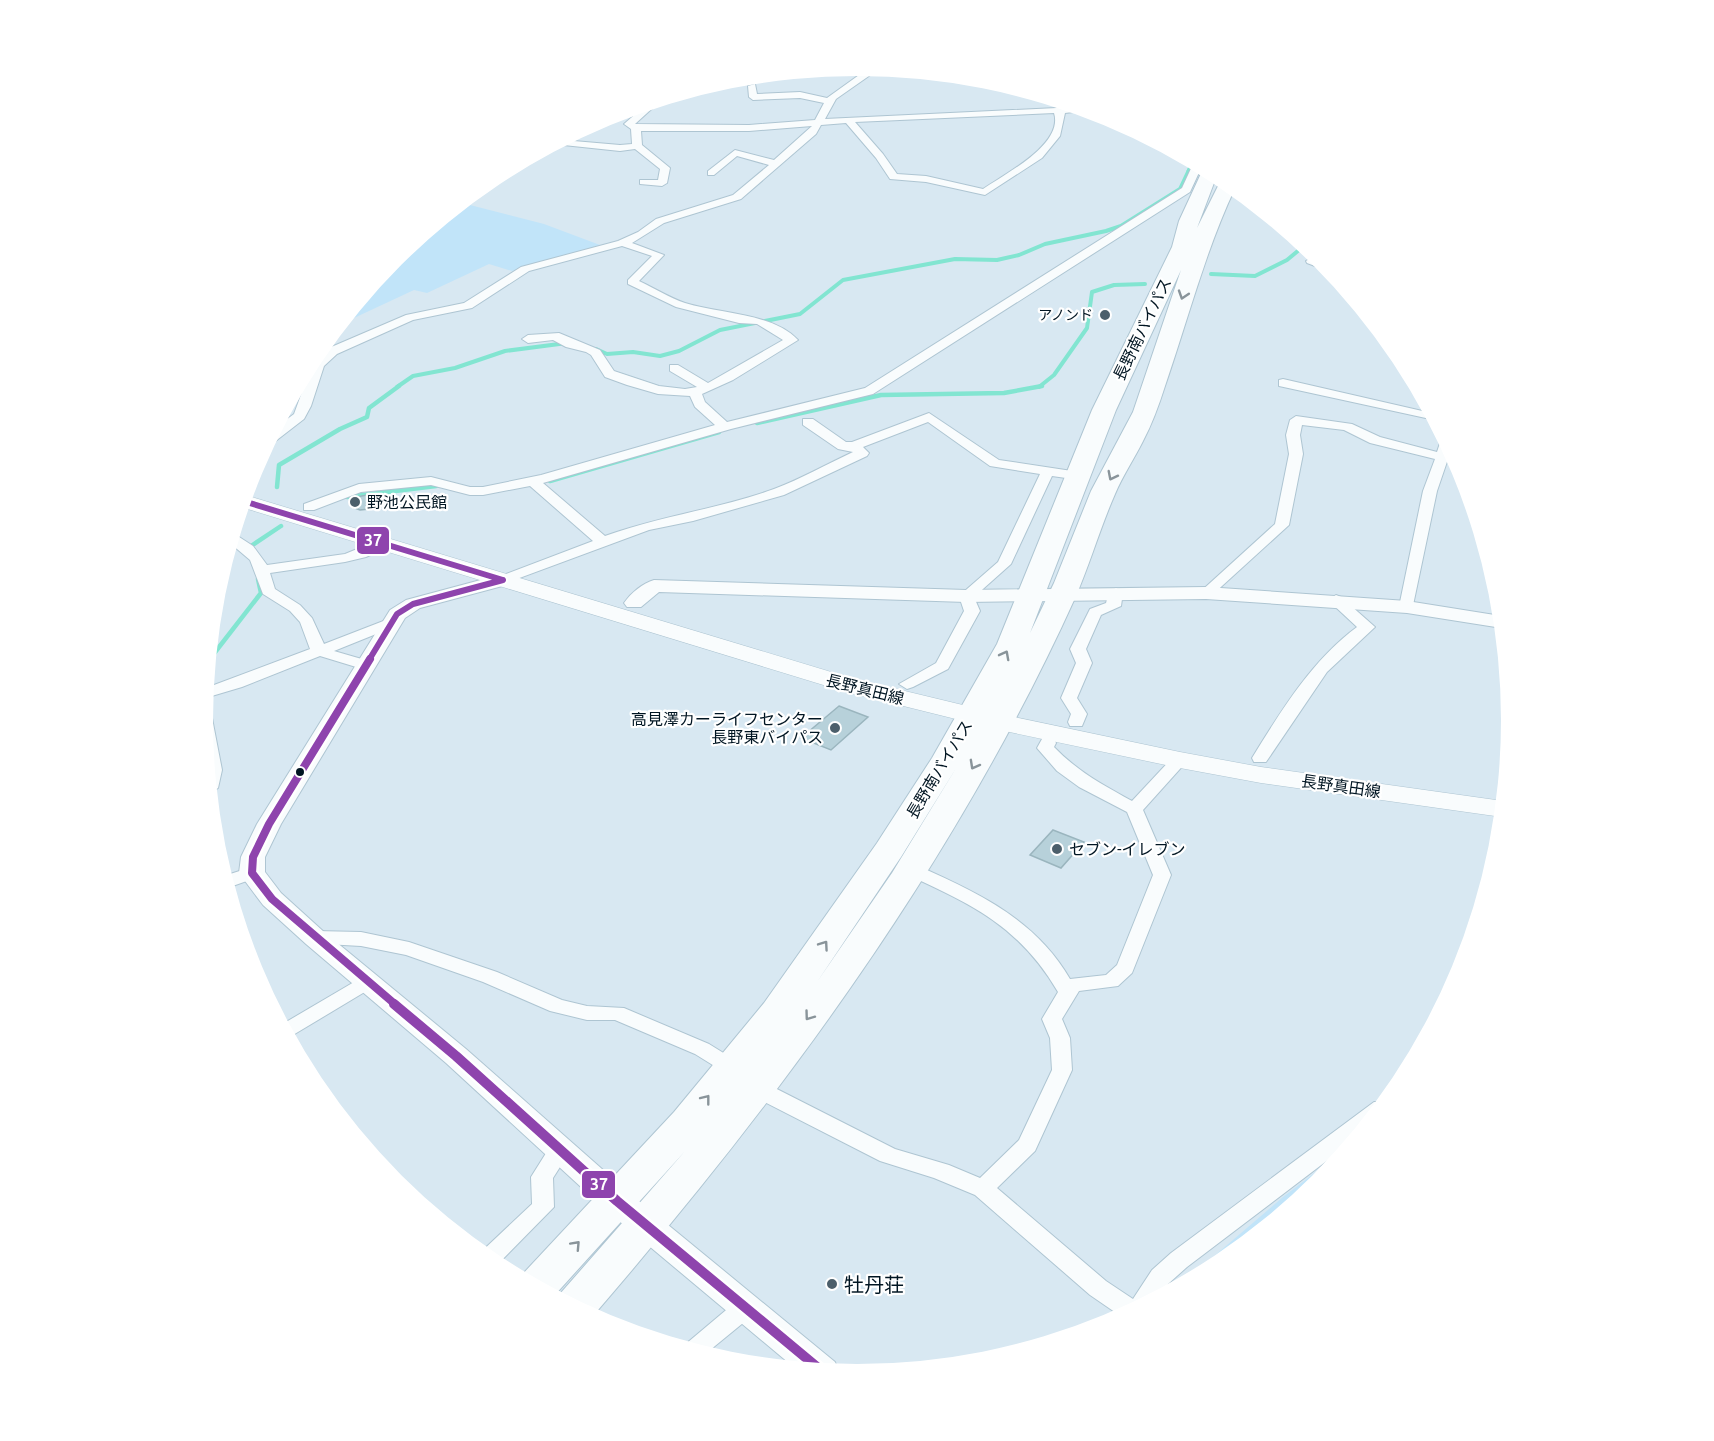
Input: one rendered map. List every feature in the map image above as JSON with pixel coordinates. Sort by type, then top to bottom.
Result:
[{"type":"highway","name":"長野南バイパス","points":[[580,1301],[649,1225],[756,1088],[912,870],[990,711],[1011,644],[1123,367],[1182,247],[1189,221],[1206,180]]},
{"type":"highway","name":"長野南バイパス","points":[[541,1281],[688,1122],[777,1012],[990,711],[1063,593],[1110,477],[1134,438],[1204,233],[1224,192]]},
{"type":"main road","name":"長野真田線","points":[[256,491],[790,669],[990,711],[1180,760],[1495,808]]},
{"type":"main road","name":"長野真田線","points":[[251,503],[384,543],[634,603],[990,711],[1076,722],[1260,758],[1497,791]]},
{"type":"street","points":[[325,358],[333,351],[410,317],[468,306],[525,269],[622,243],[642,234],[660,221],[737,197],[813,132],[829,101],[864,76]]},
{"type":"street","points":[[752,86],[753,97],[800,95],[829,101]]},
{"type":"street","points":[[639,115],[629,124],[636,128],[749,128],[848,120],[1065,111]]},
{"type":"street","points":[[848,120],[880,156],[894,177],[926,179],[982,193],[997,186],[1039,156],[1055,136],[1061,113],[1058,112]]},
{"type":"street","points":[[636,128],[637,146]]},
{"type":"street","points":[[571,143],[620,148],[637,146],[665,168],[662,183],[644,182]]},
{"type":"street","points":[[711,173],[735,153],[776,164]]},
{"type":"street","points":[[309,507],[359,488],[431,481],[483,492],[533,482],[725,427],[869,391],[1186,190],[1194,172]]},
{"type":"street","points":[[528,339],[555,336],[596,353],[609,374],[656,389],[701,392],[736,375],[750,361],[792,340],[760,321],[739,320],[703,311],[669,301],[638,286],[632,282],[660,255],[622,243]]},
{"type":"street","points":[[674,368],[701,392]]},
{"type":"street","points":[[283,428],[299,416],[305,406],[315,373]]},
{"type":"street","points":[[1283,384],[1354,397],[1423,415]]},
{"type":"street","points":[[701,392],[699,404],[725,427]]},
{"type":"street","points":[[808,422],[843,446],[854,446],[929,417],[995,463],[1080,476]]},
{"type":"street","points":[[1206,593],[1282,525],[1296,454],[1293,435],[1296,420],[1347,428],[1375,440],[1441,449]]},
{"type":"street","points":[[813,1363],[649,1225],[617,1201],[561,1148],[315,938],[272,899],[252,873],[251,864],[258,844],[397,614],[413,604],[515,576],[646,526],[688,518],[779,492],[862,453],[854,446]]},
{"type":"street","points":[[1407,606],[1430,491],[1443,455]]},
{"type":"street","points":[[966,596],[1004,564],[1048,471]]},
{"type":"street","points":[[533,482],[604,543]]},
{"type":"street","points":[[239,541],[254,551],[264,570],[268,591],[294,606],[305,617],[318,651]]},
{"type":"street","points":[[264,570],[360,555],[376,550],[384,543]]},
{"type":"street","points":[[634,603],[654,586],[966,596],[1116,592],[1206,593],[1407,606],[1493,620]]},
{"type":"street","points":[[1076,722],[1079,714],[1069,698],[1084,663],[1078,649],[1095,612],[1113,606],[1116,592]]},
{"type":"street","points":[[907,684],[942,666],[972,611],[966,596]]},
{"type":"street","points":[[1260,758],[1296,702],[1353,636],[1366,627],[1336,600]]},
{"type":"street","points":[[214,690],[236,684],[391,622]]},
{"type":"street","points":[[318,651],[366,665]]},
{"type":"street","points":[[983,1189],[1027,1145],[1046,1109],[1062,1070],[1060,1038],[1052,1019],[1073,985],[1111,981],[1125,968],[1162,875],[1134,809],[1084,783],[1063,767],[1046,748],[1048,743]]},
{"type":"street","points":[[1134,809],[1180,760]]},
{"type":"street","points":[[912,870],[972,898],[1022,930],[1043,952],[1069,993]]},
{"type":"street","points":[[233,879],[252,873]]},
{"type":"street","points":[[315,938],[362,939],[409,949],[490,977],[557,1006],[587,1013],[617,1013],[702,1049],[731,1067]]},
{"type":"street","points":[[291,1028],[366,981]]},
{"type":"street","points":[[756,1088],[888,1155],[941,1172],[983,1189],[1098,1288],[1124,1306]]},
{"type":"street","points":[[1149,1294],[1160,1277],[1179,1260],[1357,1126]]},
{"type":"street","points":[[495,1253],[543,1207],[542,1178],[561,1148]]},
{"type":"street","points":[[699,1345],[746,1307]]},
{"type":"shaded area","points":[[471,205],[544,224],[600,245],[512,271],[489,264],[427,293],[414,290],[355,318],[402,265],[432,236]]},
{"type":"shaded area","points":[[1315,1172],[1282,1205],[1212,1258]]},
{"type":"building","name":"野池公民館","points":[[367,495],[369,509],[360,510],[352,507],[350,498]]},
{"type":"building","name":"高見澤カーライフセンター 長野東バイパス","points":[[839,706],[868,717],[831,750],[801,738]]},
{"type":"building","name":"セブン-イレブン","points":[[1053,830],[1084,842],[1061,868],[1030,855]]},
{"type":"waterway","points":[[596,349],[607,354],[633,352],[660,356],[679,351],[720,330],[800,314],[843,280],[955,259],[997,260],[1019,255],[1045,244],[1106,231],[1121,226],[1180,189],[1189,170]]},
{"type":"waterway","points":[[1211,274],[1255,276],[1287,260],[1298,251]]},
{"type":"waterway","points":[[1040,386],[1054,375],[1087,328],[1092,292],[1114,285],[1145,284]]},
{"type":"waterway","points":[[397,387],[413,376],[455,368],[505,351],[567,343]]},
{"type":"waterway","points":[[277,487],[279,465],[340,429],[367,417],[369,408],[399,386]]},
{"type":"waterway","points":[[757,423],[881,395],[1004,393],[1040,386]]},
{"type":"waterway","points":[[550,481],[719,432]]},
{"type":"waterway","points":[[347,497],[436,486]]},
{"type":"waterway","points":[[251,546],[281,526]]},
{"type":"waterway","points":[[217,649],[261,593],[258,579]]},
{"type":"transit line","name":"37","points":[[251,503],[503,580]]},
{"type":"transit line","name":"37","points":[[503,580],[413,604],[397,614],[269,824],[253,857],[252,873],[272,899],[315,938],[456,1056],[617,1201],[812,1363]]},
{"type":"place","name":"アノンド","points":[[1105,315]]},
{"type":"place","name":"野池公民館","points":[[355,502]]},
{"type":"place","name":"高見澤カーライフセンター 長野東バイパス","points":[[835,728]]},
{"type":"place","name":"セブン-イレブン","points":[[1057,849]]},
{"type":"place","name":"牡丹荘","points":[[832,1284]]}]
